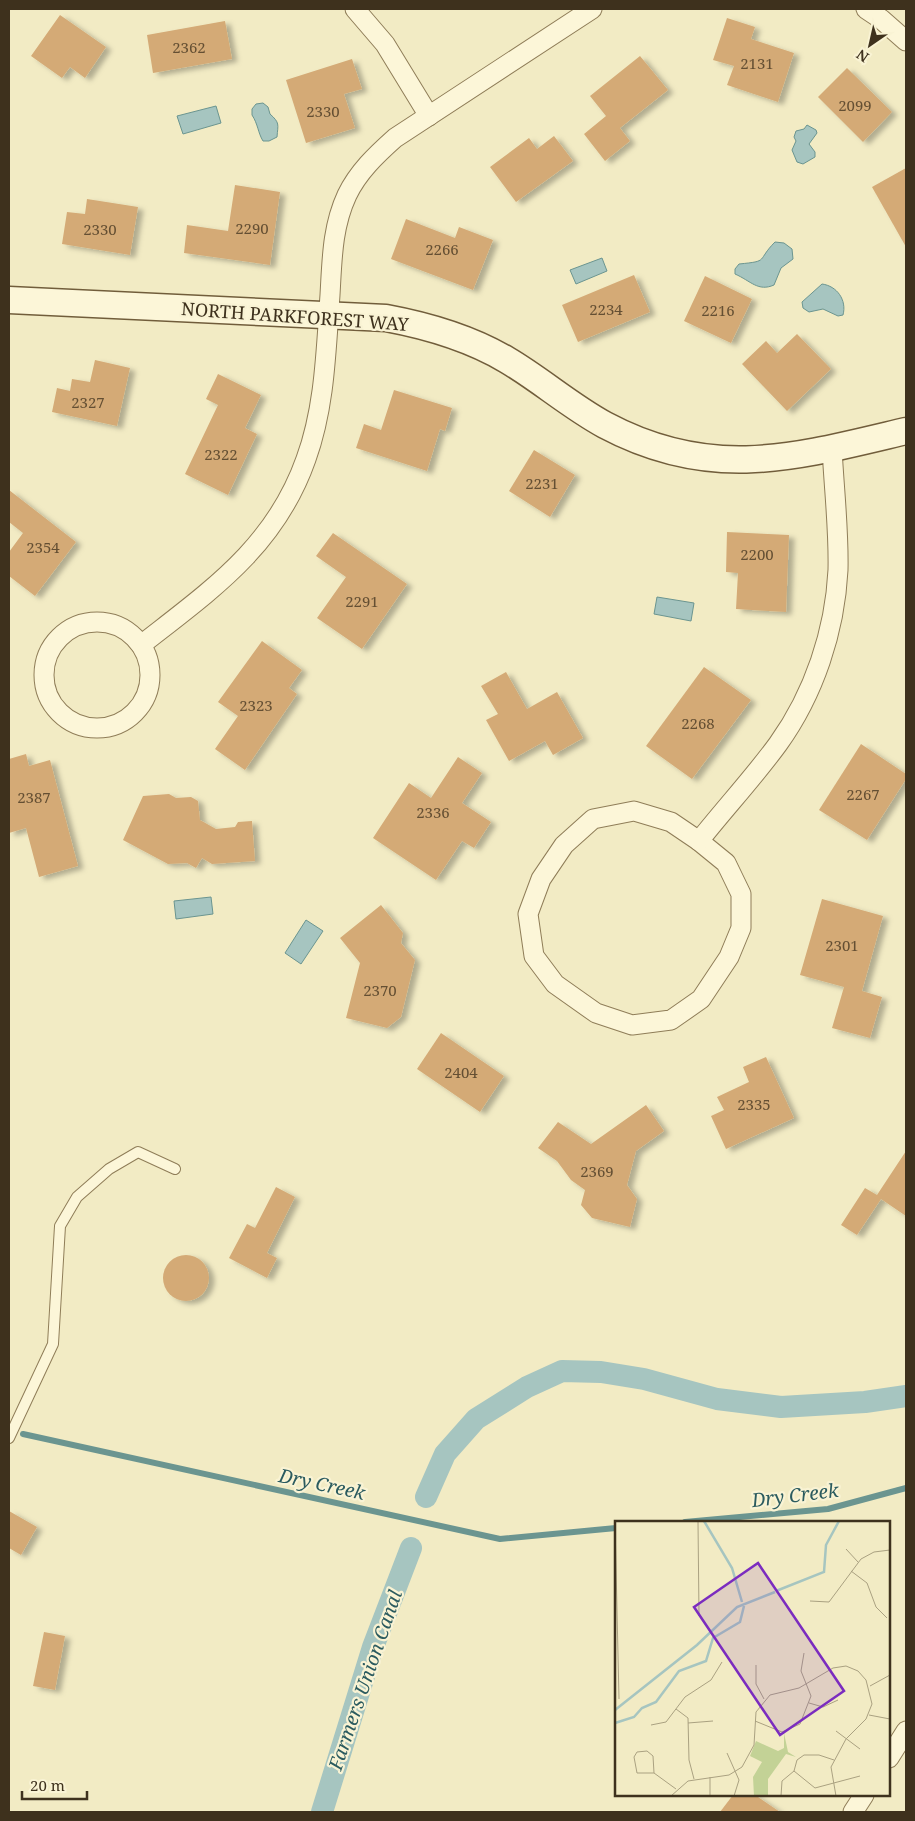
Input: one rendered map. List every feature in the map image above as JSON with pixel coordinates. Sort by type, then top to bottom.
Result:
[{"type":"street","points":[[355,9],[385,44],[429,116]]},
{"type":"street","points":[[141,645],[240,565],[285,505],[306,459],[317,420],[327,348],[333,243],[338,218],[347,195],[360,174],[376,155],[395,138],[592,9]]},
{"type":"street","points":[[866,9],[881,19],[906,41]]},
{"type":"street","name":"NORTH PARKFOREST WAY","points":[[9,300],[386,318],[425,325],[467,339],[508,360],[605,425],[636,439],[672,451],[710,458],[754,460],[792,457],[906,431]]},
{"type":"street","points":[[699,840],[779,743],[803,704],[822,659],[832,617],[838,571],[832,448]]},
{"type":"street","points":[[96,622],[113,624],[129,632],[141,645],[149,661],[151,679],[147,696],[137,711],[124,722],[107,728],[90,728],[73,723],[59,712],[49,698],[44,681],[45,663],[51,647],[63,634],[78,625],[96,622]]},
{"type":"street","points":[[634,811],[671,822],[699,840],[726,863],[741,894],[741,928],[729,957],[701,998],[671,1020],[632,1025],[596,1013],[555,984],[534,956],[528,914],[541,879],[564,845],[593,819],[634,811]]},
{"type":"street","points":[[890,1756],[906,1731]]},
{"type":"street","points":[[853,1812],[863,1796]]},
{"type":"lane","points":[[9,1438],[53,1344],[60,1226],[77,1197],[110,1169],[138,1152],[175,1169]]},
{"type":"water","points":[[263,103],[268,107],[270,114],[278,124],[277,137],[269,141],[263,141],[252,115],[252,109],[256,104]]},
{"type":"water","points":[[216,106],[221,123],[183,134],[177,116]]},
{"type":"water","points":[[807,125],[816,130],[817,133],[809,144],[815,152],[815,157],[803,164],[797,162],[792,150],[796,141],[794,137],[796,131],[804,129]]},
{"type":"water","points":[[775,242],[784,243],[792,249],[793,259],[781,268],[774,285],[763,287],[754,285],[735,274],[735,269],[739,264],[759,261]]},
{"type":"water","points":[[602,258],[607,271],[576,284],[570,270]]},
{"type":"water","points":[[822,284],[832,288],[840,295],[844,304],[843,315],[838,316],[823,309],[809,312],[803,308],[802,302]]},
{"type":"water","points":[[657,597],[694,603],[691,621],[654,614]]},
{"type":"water","points":[[211,897],[213,914],[176,919],[174,901]]},
{"type":"water","points":[[306,920],[323,931],[301,964],[285,953]]},
{"type":"building","points":[[60,15],[106,47],[85,78],[70,67],[62,78],[31,56]]},
{"type":"building","points":[[727,18],[755,27],[751,39],[794,53],[778,102],[727,85],[734,66],[713,60]]},
{"type":"building","points":[[225,21],[232,59],[153,73],[147,35]]},
{"type":"building","points":[[640,56],[668,90],[620,128],[630,141],[605,161],[584,134],[606,116],[590,96]]},
{"type":"building","points":[[352,59],[362,89],[344,94],[355,128],[306,143],[286,80]]},
{"type":"building","points":[[847,68],[892,112],[863,142],[818,97]]},
{"type":"building","points":[[554,136],[573,161],[516,202],[490,167],[529,138],[537,149]]},
{"type":"building","points":[[906,168],[906,247],[872,187]]},
{"type":"building","points":[[235,185],[280,192],[270,265],[184,253],[187,225],[228,231]]},
{"type":"building","points":[[87,199],[138,207],[130,255],[62,244],[67,212],[85,214]]},
{"type":"building","points":[[406,219],[455,238],[459,227],[493,240],[473,290],[391,259]]},
{"type":"building","points":[[634,275],[650,312],[578,342],[562,305]]},
{"type":"building","points":[[705,276],[752,299],[731,343],[684,321]]},
{"type":"building","points":[[797,334],[831,369],[787,411],[742,364],[766,341],[777,353]]},
{"type":"building","points":[[95,360],[130,368],[117,426],[52,412],[57,388],[70,391],[72,379],[90,382]]},
{"type":"building","points":[[218,374],[261,395],[245,428],[257,434],[228,495],[185,474],[218,405],[206,399]]},
{"type":"building","points":[[394,390],[452,408],[445,431],[440,429],[427,471],[356,448],[364,424],[381,430]]},
{"type":"building","points":[[534,450],[575,475],[550,517],[509,491]]},
{"type":"building","points":[[9,490],[76,542],[35,596],[9,576],[9,552],[23,533],[9,522]]},
{"type":"building","points":[[727,532],[789,535],[786,612],[736,609],[738,573],[726,572]]},
{"type":"building","points":[[333,533],[407,584],[362,649],[317,618],[346,577],[316,556]]},
{"type":"building","points":[[262,641],[302,670],[289,688],[297,694],[245,770],[215,749],[238,716],[218,702]]},
{"type":"building","points":[[704,667],[751,700],[692,779],[646,746]]},
{"type":"building","points":[[506,672],[527,709],[557,692],[583,738],[553,755],[545,741],[509,761],[486,720],[498,714],[481,686]]},
{"type":"building","points":[[861,744],[906,774],[906,779],[867,840],[819,810]]},
{"type":"building","points":[[26,754],[29,766],[50,760],[78,866],[39,877],[26,828],[9,833],[9,759]]},
{"type":"building","points":[[458,757],[482,773],[462,803],[491,822],[474,848],[462,841],[436,880],[373,838],[409,783],[431,798]]},
{"type":"building","points":[[169,794],[176,798],[191,797],[198,801],[200,820],[216,829],[235,827],[238,822],[252,821],[255,861],[212,864],[202,858],[196,868],[187,863],[168,864],[123,840],[143,796]]},
{"type":"building","points":[[822,899],[883,916],[862,991],[882,997],[870,1038],[832,1028],[844,987],[800,975]]},
{"type":"building","points":[[381,905],[403,933],[401,943],[415,960],[401,1017],[387,1028],[346,1018],[360,963],[340,938]]},
{"type":"building","points":[[441,1033],[504,1076],[480,1112],[417,1069]]},
{"type":"building","points":[[766,1057],[794,1118],[726,1149],[711,1116],[724,1110],[717,1097],[749,1082],[743,1067]]},
{"type":"building","points":[[646,1105],[664,1131],[636,1151],[627,1185],[637,1199],[630,1227],[592,1218],[581,1205],[585,1190],[571,1180],[557,1161],[538,1148],[558,1122],[591,1144]]},
{"type":"building","points":[[906,1151],[906,1216],[881,1199],[857,1235],[841,1225],[865,1188],[877,1195]]},
{"type":"building","points":[[276,1187],[295,1197],[267,1253],[277,1258],[267,1278],[229,1258],[247,1224],[255,1228]]},
{"type":"building","points":[[191,1255],[195,1256],[205,1265],[208,1269],[208,1287],[199,1297],[191,1301],[181,1301],[173,1297],[164,1287],[163,1273],[167,1265],[177,1256]]},
{"type":"building","points":[[9,1511],[37,1527],[21,1555],[9,1548]]},
{"type":"building","points":[[44,1632],[65,1636],[55,1690],[33,1686]]},
{"type":"building","points":[[732,1796],[756,1796],[780,1812],[720,1812]]},
{"type":"waterway","name":"Farmers Union Canal","points":[[426,1497],[445,1454],[476,1419],[527,1387],[562,1371],[601,1372],[644,1379],[717,1399],[781,1407],[865,1402],[906,1396]]},
{"type":"waterway","name":"Dry Creek","points":[[23,1434],[500,1539],[615,1528]]},
{"type":"waterway","name":"Dry Creek","points":[[696,1521],[828,1509],[906,1488]]},
{"type":"waterway","name":"Farmers Union Canal","points":[[322,1812],[373,1647],[411,1548]]}]
